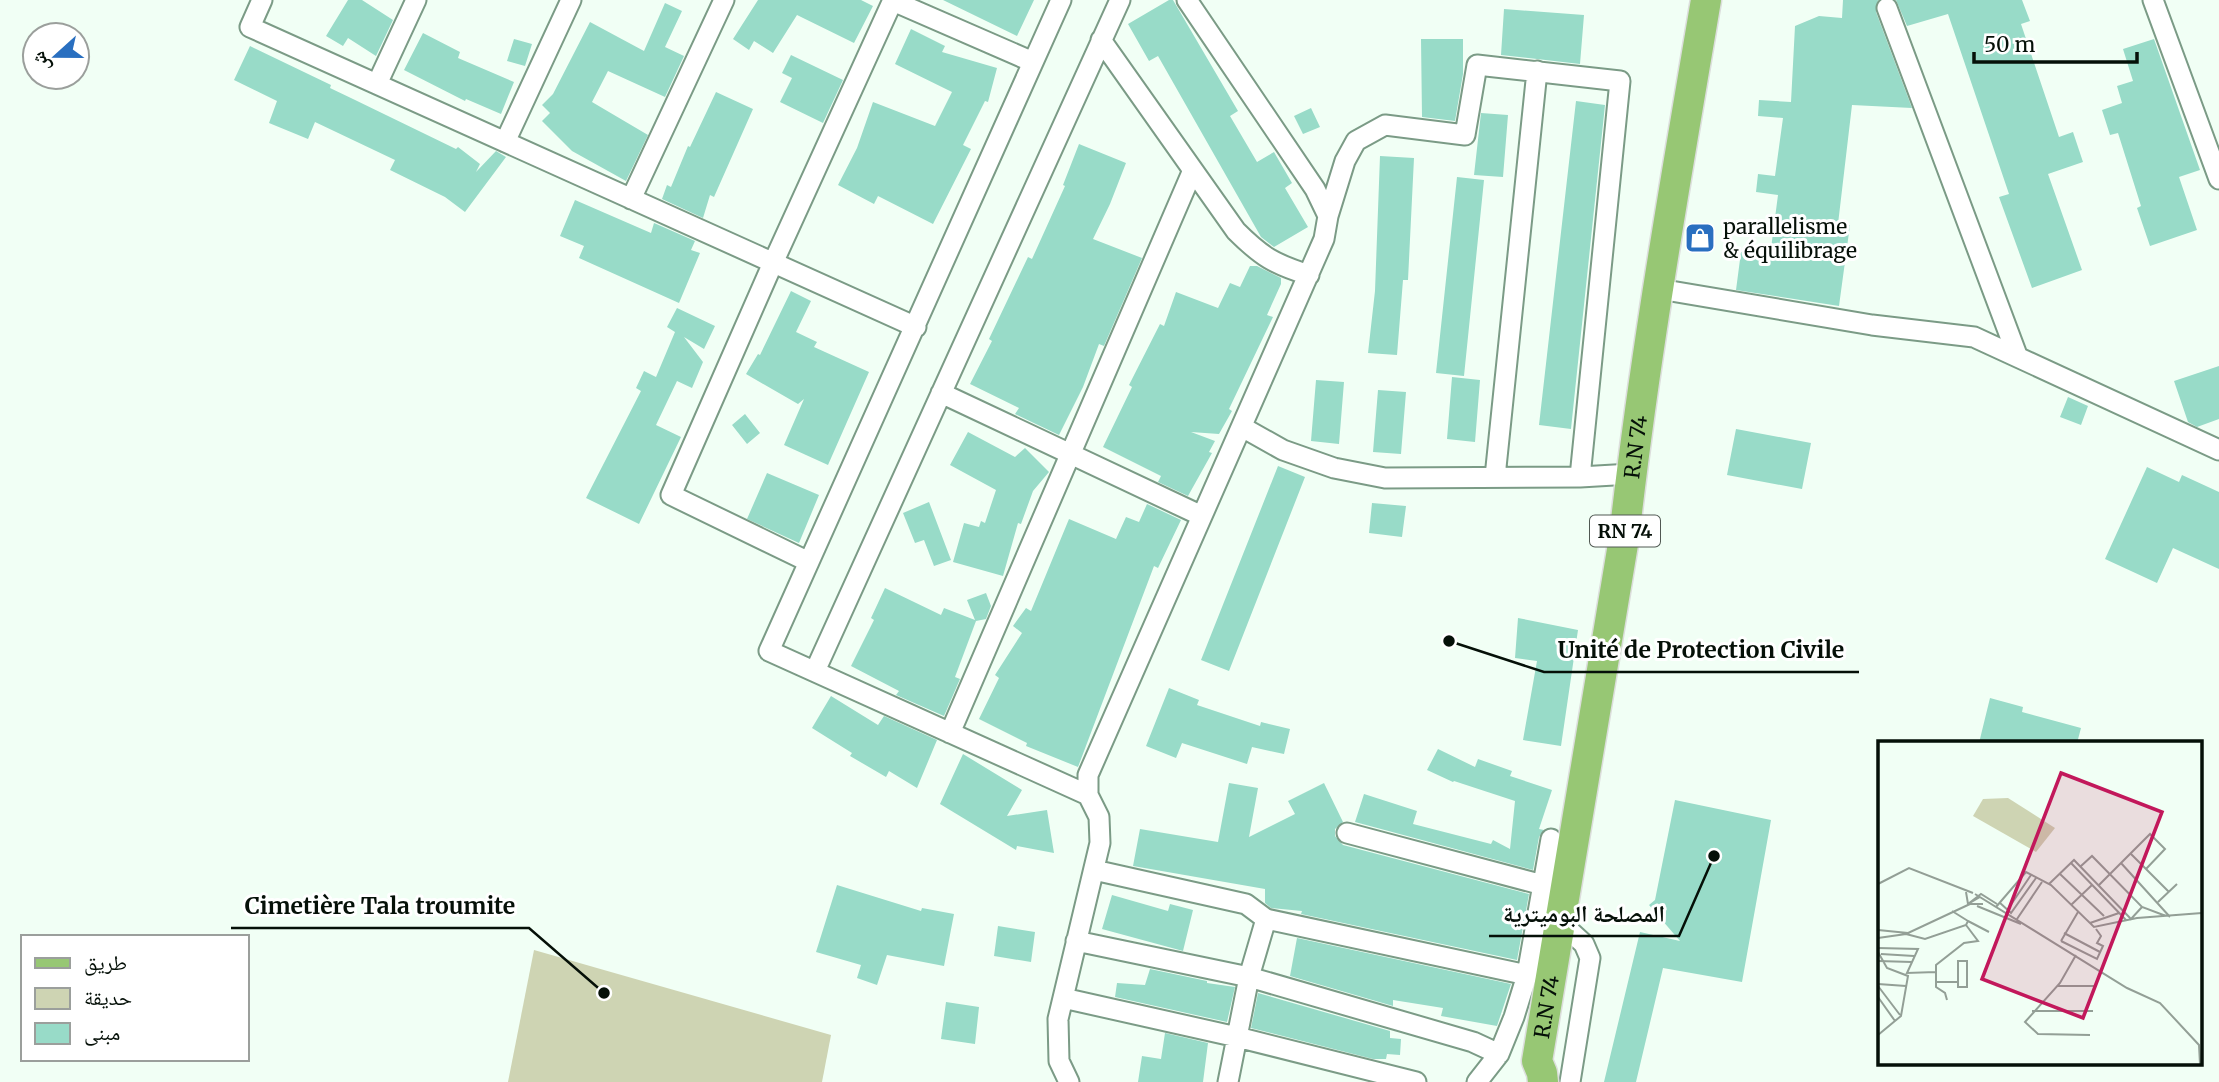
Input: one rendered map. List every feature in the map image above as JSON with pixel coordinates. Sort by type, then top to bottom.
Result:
[{"type":"main road","name":"R.N 74","points":[[1535,1068],[1624,538],[1659,289],[1706,0]]},
{"type":"street","points":[[262,0],[250,27],[916,327]]},
{"type":"street","points":[[377,84],[416,0]]},
{"type":"street","points":[[505,142],[571,0]]},
{"type":"street","points":[[631,199],[724,0]]},
{"type":"street","points":[[1061,0],[769,651],[1088,795]]},
{"type":"street","points":[[815,671],[1119,0]]},
{"type":"street","points":[[1187,0],[1315,189],[1328,216]]},
{"type":"street","points":[[2153,0],[2219,179]]},
{"type":"street","points":[[809,562],[671,495],[773,263],[893,1],[1034,62]]},
{"type":"street","points":[[1887,8],[2017,355]]},
{"type":"street","points":[[1101,40],[1236,231],[1258,253],[1278,265],[1308,275]]},
{"type":"street","points":[[1069,1082],[1059,1061],[1058,1019],[1100,843],[1099,817],[1088,795],[1088,775],[1324,239],[1328,216],[1345,161],[1356,141],[1385,125],[1465,135],[1477,65],[1620,81],[1580,477]]},
{"type":"street","points":[[1495,477],[1537,71]]},
{"type":"street","points":[[950,733],[1193,170]]},
{"type":"street","points":[[1659,289],[1872,325],[1974,337],[2219,450]]},
{"type":"street","points":[[941,393],[1072,452],[1202,516]]},
{"type":"street","points":[[1242,427],[1283,450],[1334,468],[1385,478],[1580,477],[1631,474]]},
{"type":"street","points":[[1347,833],[1544,885]]},
{"type":"street","points":[[1476,1082],[1499,1054],[1527,975],[1551,839]]},
{"type":"street","points":[[1094,870],[1246,904],[1266,919],[1527,975]]},
{"type":"street","points":[[1228,1082],[1249,977],[1266,919]]},
{"type":"street","points":[[1561,923],[1584,944],[1590,958],[1570,1082]]},
{"type":"street","points":[[1076,942],[1249,977],[1473,1042],[1499,1054]]},
{"type":"street","points":[[1063,998],[1237,1037],[1416,1082]]},
{"type":"street","points":[[1535,1068],[1574,1055]]},
{"type":"green space","points":[[534,950],[831,1035],[822,1082],[508,1082]]},
{"type":"building","points":[[348,0],[362,0],[393,20],[376,56],[348,38],[343,46],[326,36]]},
{"type":"building","points":[[758,0],[861,0],[873,6],[854,43],[797,15],[773,53],[754,41],[749,50],[733,39]]},
{"type":"building","points":[[943,0],[1034,0],[1017,36]]},
{"type":"building","points":[[1173,0],[1238,111],[1230,116],[1257,162],[1274,152],[1292,183],[1285,188],[1308,227],[1274,247],[1261,237],[1158,56],[1149,61],[1128,24]]},
{"type":"building","points":[[1843,0],[1878,0],[1876,12],[1912,108],[1852,105],[1838,224],[1850,225],[1839,306],[1736,290],[1741,252],[1770,256],[1778,195],[1756,192],[1758,174],[1775,176],[1783,118],[1758,116],[1759,100],[1791,102],[1795,26],[1819,16],[1842,18]]},
{"type":"building","points":[[1896,0],[2022,0],[2030,21],[2021,24],[2059,137],[2073,132],[2083,162],[2048,174],[2082,270],[2032,288],[1999,197],[2009,194],[1948,14],[1907,26]]},
{"type":"building","points":[[665,3],[682,11],[665,47],[684,56],[665,97],[608,71],[592,102],[648,135],[626,181],[572,151],[542,121],[550,113],[542,105],[553,94],[590,22],[644,51]]},
{"type":"building","points":[[1504,9],[1584,15],[1580,64],[1501,55]]},
{"type":"building","points":[[911,29],[945,46],[942,52],[997,68],[988,102],[985,101],[963,145],[971,149],[933,224],[878,196],[874,204],[838,185],[857,148],[873,102],[935,126],[952,92],[895,64]]},
{"type":"building","points":[[423,33],[460,52],[458,58],[514,82],[501,114],[466,99],[465,101],[404,70]]},
{"type":"building","points":[[514,39],[532,44],[525,66],[507,61]]},
{"type":"building","points":[[1421,39],[1463,39],[1463,74],[1455,121],[1422,117]]},
{"type":"building","points":[[2154,39],[2200,170],[2179,177],[2197,230],[2150,246],[2137,208],[2141,206],[2118,133],[2110,135],[2102,110],[2122,103],[2117,86],[2133,81],[2123,49]]},
{"type":"building","points":[[250,46],[331,85],[330,88],[456,149],[458,147],[480,164],[476,172],[496,151],[506,157],[465,212],[445,197],[390,170],[395,160],[315,122],[308,139],[269,123],[277,101],[234,80]]},
{"type":"building","points":[[791,55],[843,80],[823,123],[780,102],[792,78],[782,73]]},
{"type":"building","points":[[716,92],[753,109],[714,197],[710,195],[703,218],[662,199],[667,185],[671,187],[688,146],[690,147]]},
{"type":"building","points":[[1576,101],[1605,105],[1571,429],[1539,425]]},
{"type":"building","points":[[1311,108],[1320,127],[1303,134],[1294,116]]},
{"type":"building","points":[[1481,113],[1508,115],[1503,177],[1474,175]]},
{"type":"building","points":[[1079,144],[1126,163],[1093,239],[1142,258],[1104,346],[1099,344],[1083,387],[1059,435],[1015,414],[1019,408],[970,384],[992,341],[989,339],[1028,257],[1032,259],[1065,186],[1063,185]]},
{"type":"building","points":[[1380,156],[1414,158],[1408,280],[1403,280],[1397,355],[1368,353],[1375,291]]},
{"type":"building","points":[[1457,177],[1484,180],[1464,376],[1436,373]]},
{"type":"building","points":[[575,200],[651,233],[654,223],[695,241],[691,250],[700,253],[679,303],[579,258],[584,246],[560,236]]},
{"type":"building","points":[[1250,266],[1257,266],[1281,278],[1281,284],[1267,315],[1273,317],[1229,409],[1232,411],[1219,434],[1191,432],[1215,441],[1209,452],[1212,453],[1188,496],[1158,482],[1161,476],[1103,447],[1132,387],[1129,385],[1160,324],[1164,326],[1176,292],[1218,308],[1230,283],[1240,287]]},
{"type":"building","points":[[791,291],[811,301],[796,332],[817,342],[814,347],[869,372],[828,465],[784,445],[804,399],[798,404],[746,374],[758,354],[760,355]]},
{"type":"building","points":[[677,308],[715,326],[704,349],[684,337],[703,362],[692,388],[677,381],[656,425],[681,437],[639,524],[586,498],[641,391],[636,388],[644,371],[656,377],[675,332],[667,327]]},
{"type":"building","points":[[2219,366],[2219,419],[2197,427],[2188,422],[2174,381]]},
{"type":"building","points":[[1452,377],[1480,380],[1475,442],[1447,439]]},
{"type":"building","points":[[1316,380],[1344,382],[1339,444],[1311,441]]},
{"type":"building","points":[[1378,390],[1406,392],[1401,454],[1373,452]]},
{"type":"building","points":[[2068,397],[2088,406],[2081,425],[2060,417]]},
{"type":"building","points":[[745,414],[760,433],[747,444],[732,425]]},
{"type":"building","points":[[1736,429],[1811,443],[1802,489],[1727,475]]},
{"type":"building","points":[[968,432],[1015,457],[1025,448],[1049,472],[1033,491],[1021,524],[1018,523],[1003,576],[953,562],[964,523],[979,527],[981,521],[985,523],[996,490],[950,465]]},
{"type":"building","points":[[1278,466],[1305,477],[1229,671],[1201,660]]},
{"type":"building","points":[[2147,467],[2179,482],[2182,475],[2219,492],[2219,569],[2173,548],[2157,583],[2105,559]]},
{"type":"building","points":[[767,473],[819,495],[799,543],[747,519]]},
{"type":"building","points":[[929,502],[951,560],[934,566],[924,540],[915,543],[903,513]]},
{"type":"building","points":[[1372,503],[1406,506],[1402,537],[1369,533]]},
{"type":"building","points":[[1147,504],[1181,520],[1158,568],[1154,566],[1078,767],[1026,746],[1027,743],[979,719],[999,678],[995,675],[1022,633],[1013,626],[1026,608],[1031,611],[1069,519],[1116,539],[1126,517],[1139,522]]},
{"type":"building","points":[[885,588],[941,615],[944,608],[975,620],[967,600],[986,593],[991,606],[986,619],[976,621],[955,677],[960,679],[944,716],[896,695],[899,691],[851,666],[874,620],[871,618]]},
{"type":"building","points":[[1518,618],[1578,630],[1561,746],[1523,740],[1537,661],[1515,658]]},
{"type":"building","points":[[1169,688],[1199,700],[1197,705],[1260,726],[1261,722],[1290,729],[1284,754],[1252,747],[1247,764],[1182,743],[1176,758],[1146,746]]},
{"type":"building","points":[[831,696],[878,725],[884,716],[937,740],[917,788],[889,771],[886,777],[850,756],[852,753],[812,728]]},
{"type":"building","points":[[1990,698],[2023,707],[2022,712],[2081,728],[2078,741],[1979,741]]},
{"type":"building","points":[[1438,749],[1475,767],[1478,759],[1512,771],[1510,776],[1552,790],[1539,829],[1544,830],[1539,837],[1533,870],[1355,822],[1364,794],[1417,811],[1413,824],[1491,844],[1493,840],[1510,849],[1515,801],[1453,782],[1427,770]]},
{"type":"building","points":[[963,754],[1022,790],[1007,816],[1047,810],[1054,853],[1017,846],[1016,850],[940,804]]},
{"type":"building","points":[[1229,783],[1258,788],[1249,837],[1295,814],[1288,801],[1324,783],[1343,822],[1335,829],[1335,836],[1343,845],[1529,894],[1517,960],[1301,914],[1302,911],[1271,908],[1265,903],[1265,889],[1133,866],[1140,829],[1218,842]]},
{"type":"building","points":[[1675,800],[1771,820],[1742,982],[1663,968],[1636,1082],[1604,1082],[1640,932],[1680,941],[1649,905],[1655,900]]},
{"type":"building","points":[[837,885],[921,911],[922,908],[954,914],[944,966],[887,955],[877,985],[857,978],[861,965],[816,952]]},
{"type":"building","points":[[1112,895],[1168,911],[1170,904],[1193,910],[1183,951],[1102,929]]},
{"type":"building","points":[[998,926],[1035,932],[1031,962],[994,956]]},
{"type":"building","points":[[1297,938],[1511,984],[1497,1026],[1441,1016],[1443,1008],[1393,1000],[1393,1006],[1290,976]]},
{"type":"building","points":[[1150,969],[1235,987],[1227,1022],[1115,997],[1117,983],[1145,985]]},
{"type":"building","points":[[1258,993],[1390,1031],[1390,1038],[1401,1039],[1400,1055],[1387,1054],[1386,1059],[1373,1059],[1251,1028]]},
{"type":"building","points":[[946,1002],[979,1007],[975,1044],[941,1039]]},
{"type":"building","points":[[1165,1033],[1208,1043],[1203,1082],[1138,1082],[1142,1056],[1161,1059]]},
{"type":"place","name":"parallelisme & équilibrage","points":[[1700,238]]},
{"type":"place","name":"Unité de Protection Civile","points":[[1449,641]]},
{"type":"place","name":"المصلحة البوميترية","points":[[1714,856]]},
{"type":"place","name":"Cimetière Tala troumite","points":[[604,993]]}]
